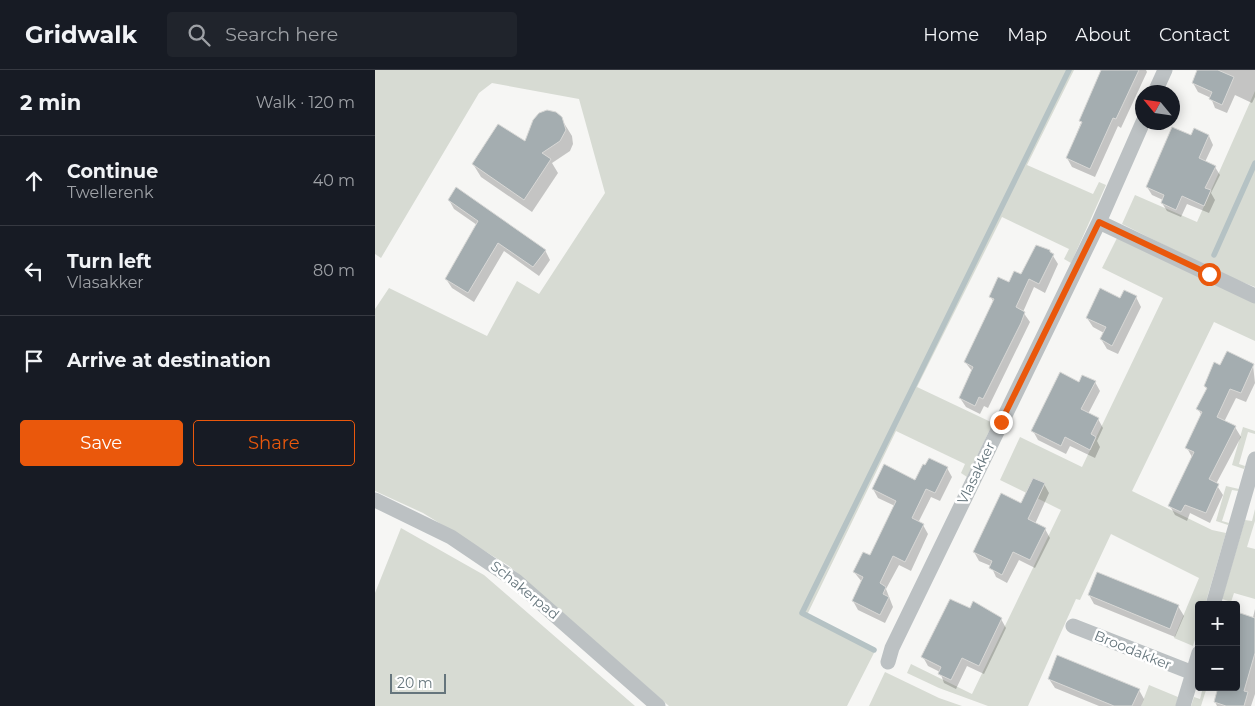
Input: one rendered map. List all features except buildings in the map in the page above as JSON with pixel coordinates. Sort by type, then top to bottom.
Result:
[{"type":"street","points":[[1158,85],[1165,70]]},
{"type":"street","name":"Vlasakker","points":[[889,662],[892,648],[1099,222],[1139,130]]},
{"type":"street","points":[[1099,222],[1255,296]]},
{"type":"street","points":[[1214,601],[1255,459]]},
{"type":"street","name":"Schakerpad","points":[[375,500],[451,537],[503,572],[566,623],[658,706]]},
{"type":"street","name":"Broodakker","points":[[1073,626],[1193,673]]},
{"type":"street","points":[[1183,706],[1195,666]]},
{"type":"shaded area","points":[[375,70],[1074,70],[1027,165],[1093,194],[1099,182],[1106,185],[1071,263],[1064,259],[1069,249],[1002,217],[917,387],[993,423],[967,477],[961,473],[965,464],[896,431],[807,615],[876,649],[847,706],[669,706],[509,566],[423,513],[375,491],[375,309],[389,288],[487,336],[517,281],[539,294],[605,193],[579,99],[492,83],[479,93],[381,258],[375,254]]},
{"type":"shaded area","points":[[1255,91],[1255,287],[1224,275],[1122,224],[1135,195],[1197,222]]},
{"type":"shaded area","points":[[1117,238],[1255,303],[1255,341],[1214,322],[1132,491],[1212,530],[1226,533],[1206,601],[1195,601],[1195,640],[1193,646],[1174,638],[1199,578],[1111,534],[1080,600],[1076,599],[1028,706],[988,706],[939,688],[907,673],[911,664],[972,694],[1061,510],[1000,480],[1020,437],[1082,467],[1163,298],[1102,268]]},
{"type":"shaded area","points":[[1243,427],[1255,431],[1255,434],[1248,432],[1239,464],[1245,466],[1244,469],[1232,465]]},
{"type":"shaded area","points":[[1226,486],[1239,489],[1238,491],[1232,490],[1222,521],[1229,523],[1228,525],[1216,521]]},
{"type":"shaded area","points":[[1255,509],[1255,521],[1247,547],[1255,549],[1255,599],[1234,593],[1231,601],[1222,599],[1245,520],[1252,521]]},
{"type":"shaded area","points":[[401,528],[484,575],[635,706],[375,706],[375,593]]},
{"type":"shaded area","points":[[885,672],[939,698],[962,706],[869,706]]},
{"type":"shaded area","points":[[1149,685],[1178,697],[1176,706],[1141,706]]},
{"type":"shaded area","points":[[1202,691],[1206,691],[1201,706],[1191,706],[1194,697],[1200,699]]},
{"type":"waterway","points":[[874,650],[802,613],[1069,70]]},
{"type":"waterway","points":[[1214,255],[1255,163]]},
{"type":"route","points":[[1001,422],[1099,222],[1209,274]]}]
